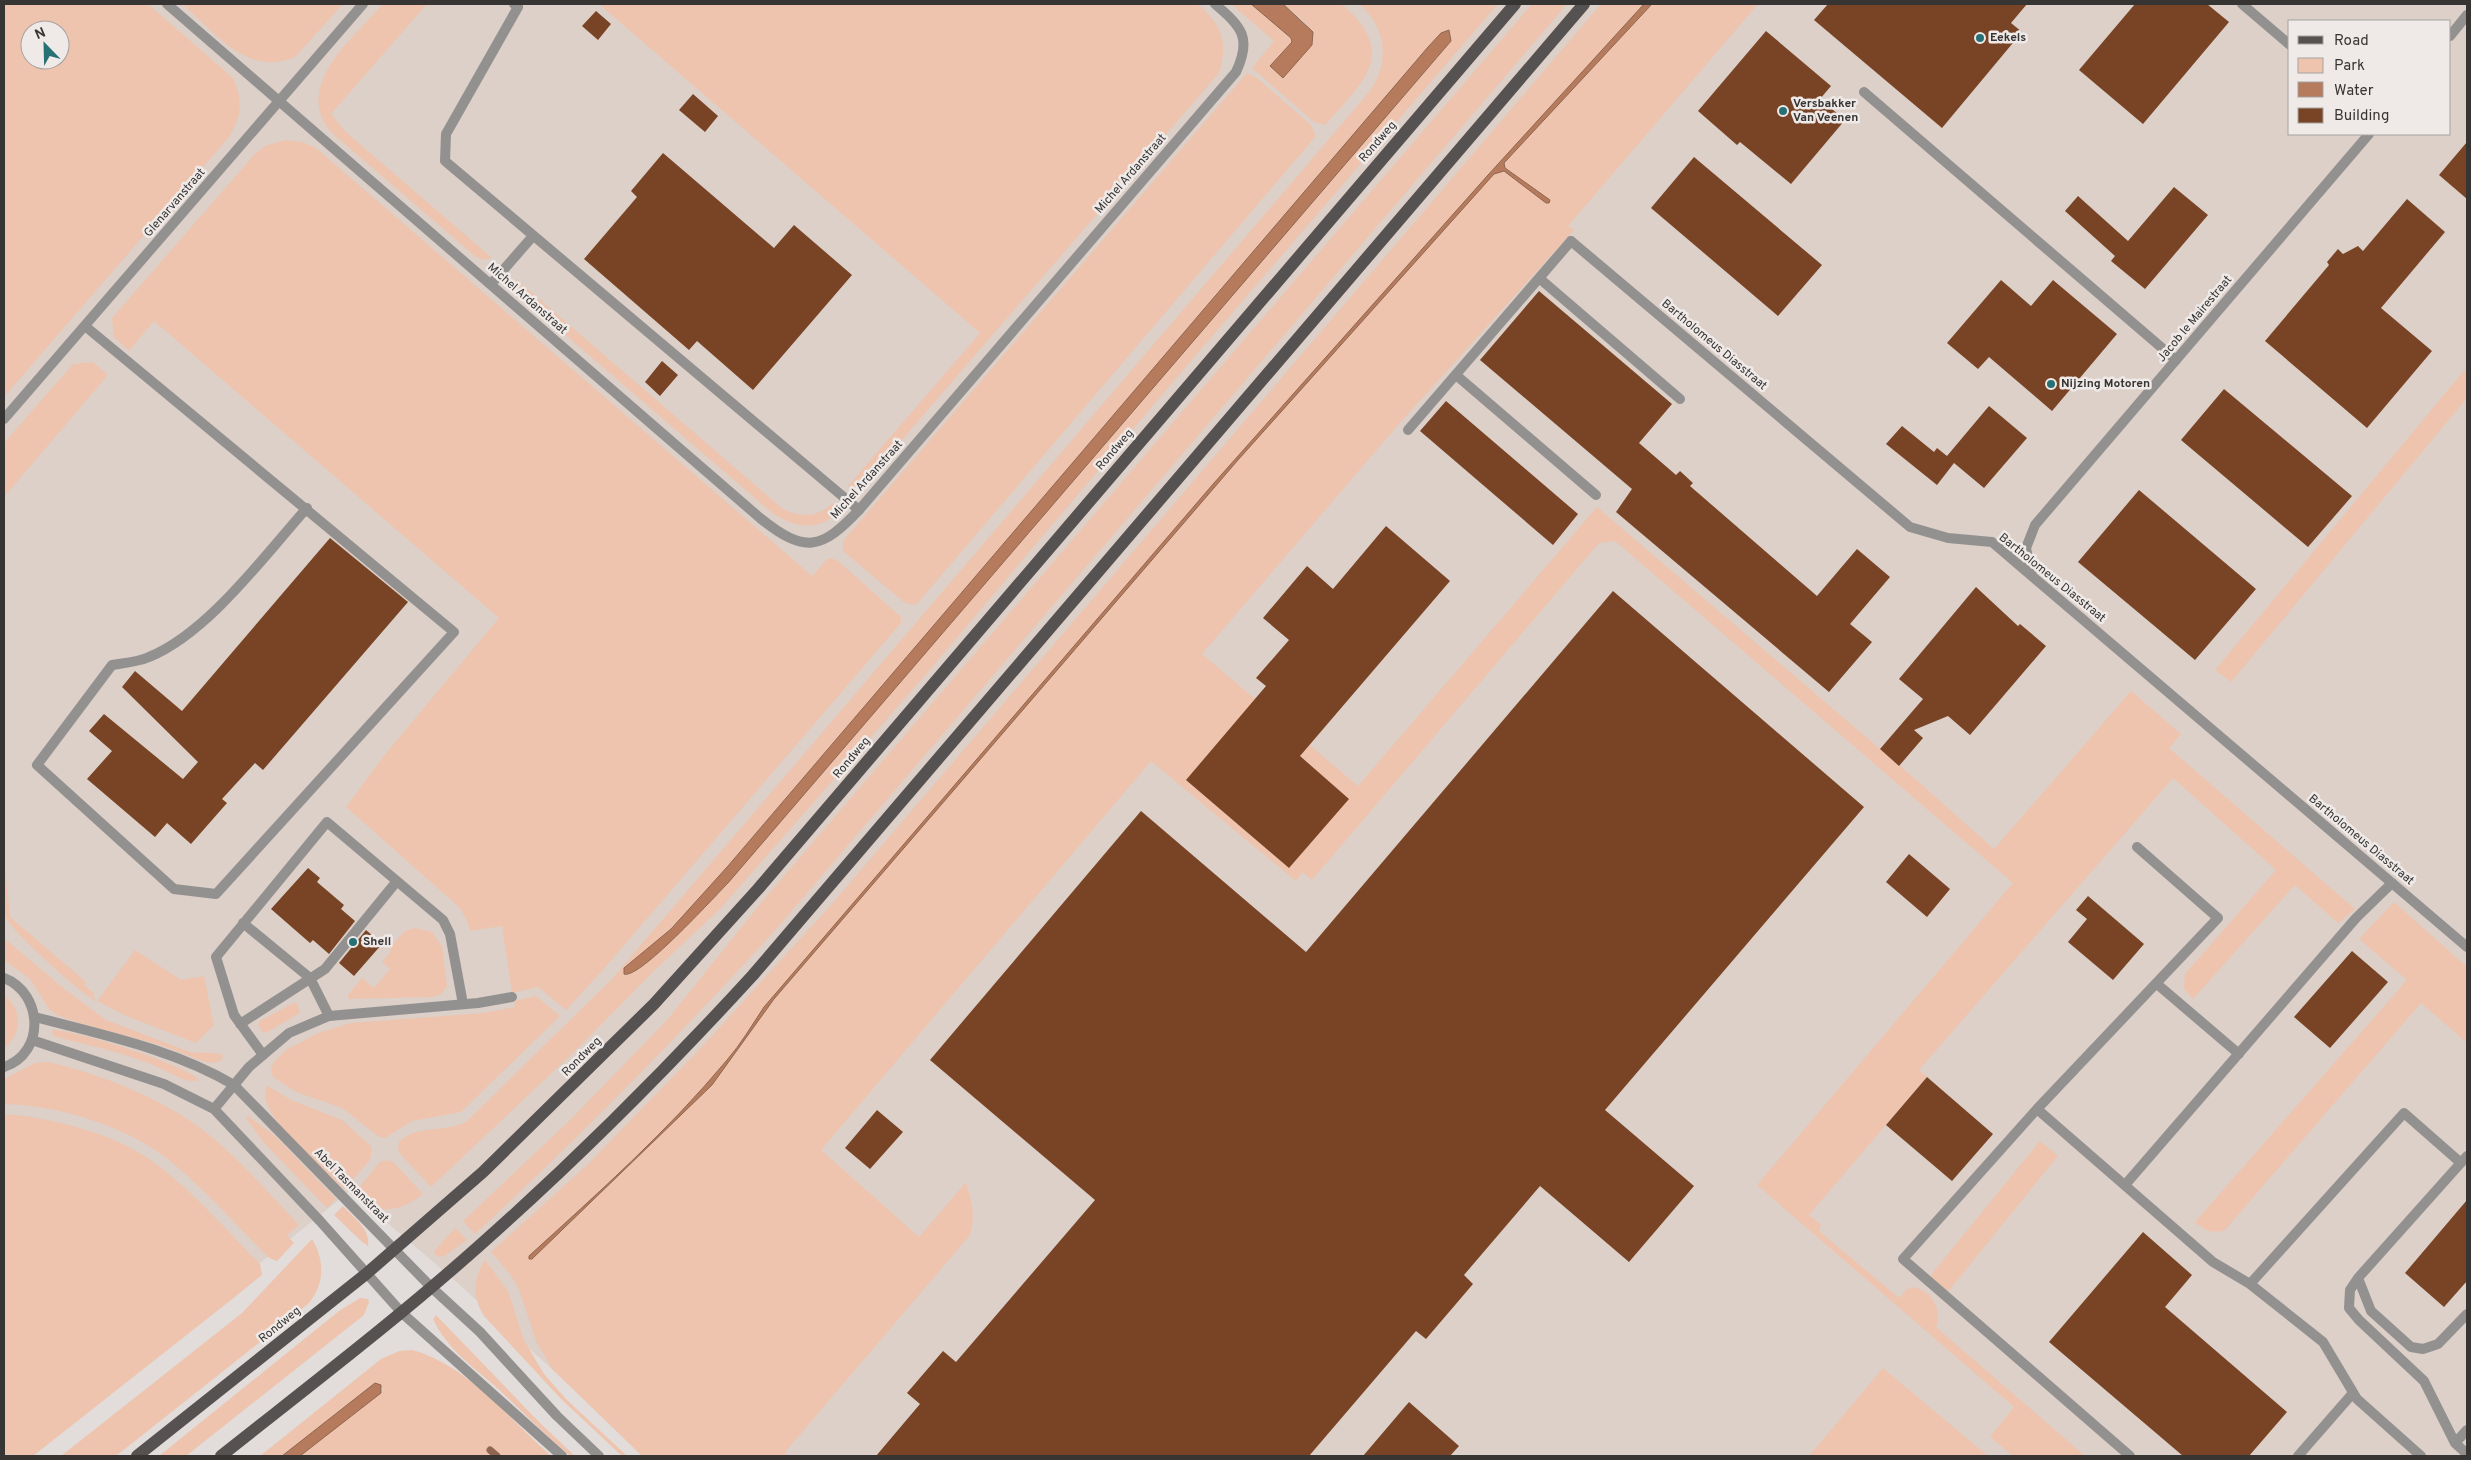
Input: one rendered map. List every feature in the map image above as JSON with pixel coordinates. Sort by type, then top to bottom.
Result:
[{"type":"main road","name":"Rondweg","points":[[137,1456],[395,1249],[483,1172],[558,1101],[654,1004],[758,889],[1515,4]]},
{"type":"main road","points":[[221,1456],[402,1312],[480,1246],[619,1115],[753,975],[1584,4]]},
{"type":"street","name":"Michel Ardanstraat","points":[[166,4],[780,534],[802,543],[819,542],[840,529],[859,510],[1236,72],[1245,52],[1244,39],[1233,22],[1215,4]]},
{"type":"street","name":"Glenarvanstraat","points":[[4,419],[363,4]]},
{"type":"street","points":[[514,4],[518,7],[446,134],[444,161],[859,510]]},
{"type":"street","points":[[2242,4],[2288,43]]},
{"type":"street","points":[[2451,35],[2467,15]]},
{"type":"street","points":[[1864,92],[2176,360]]},
{"type":"street","name":"Jacob le Mairestraat","points":[[2032,576],[2026,548],[2035,525],[2368,135]]},
{"type":"street","points":[[491,284],[533,236]]},
{"type":"street","name":"Bartholomeus Diasstraat","points":[[1408,430],[1571,241],[1910,527],[1948,538],[1992,542],[2467,947]]},
{"type":"street","points":[[1539,278],[1680,399]]},
{"type":"street","points":[[85,326],[306,508],[454,632],[216,894],[174,889],[37,765],[112,665],[149,657],[187,635],[231,593],[306,508]]},
{"type":"street","points":[[1456,375],[1596,495]]},
{"type":"street","points":[[263,1055],[234,1015],[216,957],[327,822],[443,920],[450,934],[463,1004]]},
{"type":"street","points":[[2130,1456],[1903,1259],[2037,1109],[2218,918],[2137,847]]},
{"type":"street","points":[[240,1024],[325,969],[397,881]]},
{"type":"street","points":[[2125,1186],[2356,918],[2392,883]]},
{"type":"street","points":[[243,923],[310,978],[329,1016]]},
{"type":"street","points":[[4,978],[22,990],[31,1002],[36,1029],[32,1040],[19,1058],[4,1067]]},
{"type":"street","points":[[2157,984],[2238,1054]]},
{"type":"street","points":[[214,1110],[249,1067],[288,1033],[329,1016],[463,1004],[512,997]]},
{"type":"street","name":"Abel Tasmanstraat","points":[[35,1017],[171,1055],[206,1068],[234,1085],[431,1287],[480,1332],[557,1416],[599,1456]]},
{"type":"street","points":[[32,1040],[164,1084],[214,1110],[402,1312],[562,1456]]},
{"type":"street","points":[[2037,1109],[2213,1262],[2250,1284],[2323,1342],[2357,1399],[2421,1456]]},
{"type":"street","points":[[2250,1284],[2404,1113],[2464,1159],[2358,1278],[2350,1290],[2350,1308],[2359,1320],[2424,1381],[2455,1443],[2467,1454]]},
{"type":"street","points":[[2358,1278],[2371,1312],[2411,1347],[2423,1349],[2438,1344],[2467,1314]]},
{"type":"street","points":[[2298,1456],[2353,1393]]},
{"type":"street","points":[[2455,1443],[2467,1430]]},
{"type":"shaded area","points":[[4,4],[2467,4],[2467,1456],[647,1456],[452,1278],[350,1191],[19,1456],[4,1456]]},
{"type":"green space","points":[[4,4],[148,4],[233,78],[240,100],[240,108],[237,122],[229,137],[4,397]]},
{"type":"green space","points":[[182,4],[343,4],[295,57],[278,62],[262,62],[248,57],[220,39]]},
{"type":"green space","points":[[383,4],[427,4],[331,114],[346,132],[492,258],[483,260],[476,257],[332,133],[321,116],[318,98],[322,81],[331,64]]},
{"type":"green space","points":[[599,4],[1198,4],[1217,26],[1221,34],[1223,52],[1219,73],[875,471],[860,487],[854,489],[848,486],[980,333]]},
{"type":"green space","points":[[1231,4],[1251,4],[1291,38],[1292,42],[1270,66],[1313,43],[1313,37],[1308,26],[1283,4],[1342,4],[1359,22],[1369,38],[1372,53],[1370,67],[1363,81],[1325,125],[1314,122],[1252,68],[1274,41]]},
{"type":"green space","points":[[1359,4],[1498,4],[1173,382],[922,679],[721,908],[653,972],[575,1051],[431,1187],[401,1155],[398,1149],[399,1142],[407,1136],[423,1130],[450,1127],[467,1121],[611,980],[1369,92],[1376,81],[1380,69],[1382,46],[1380,35],[1368,13]],"holes":[[[1441,33],[1450,33],[1451,41],[728,883],[658,953],[629,975],[623,972],[671,929],[728,866]]]},
{"type":"green space","points":[[1532,4],[1567,4],[778,927],[630,1084],[475,1234],[463,1221],[570,1120],[667,1020],[760,904]]},
{"type":"green space","points":[[1601,4],[1644,4],[1488,175],[1214,483],[764,1007],[737,1048],[681,1112],[529,1256],[563,1230],[712,1085],[774,999],[1238,460],[1494,174],[1504,171],[1547,203],[1549,200],[1505,168],[1504,163],[1652,4],[1758,4],[1568,226],[1574,230],[1398,425],[1202,654],[1358,786],[1597,507],[1921,784],[1994,849],[2131,691],[2181,734],[2169,748],[2355,909],[2338,923],[2295,885],[2193,999],[2184,989],[2185,974],[2276,870],[2173,778],[1919,1070],[1927,1077],[1809,1215],[1821,1225],[1819,1231],[1899,1298],[1907,1289],[1914,1287],[1921,1289],[1931,1297],[1938,1314],[1936,1327],[2085,1456],[2013,1456],[1990,1437],[2014,1407],[1757,1185],[2013,883],[1615,541],[1599,543],[1312,880],[1302,872],[1296,881],[1151,761],[821,1150],[919,1237],[966,1182],[973,1214],[970,1235],[786,1451],[785,1456],[642,1456],[553,1370],[537,1343],[519,1289],[510,1274],[491,1252],[587,1165],[698,1051],[831,905]]},
{"type":"green space","points":[[1247,73],[1257,78],[1311,125],[1316,136],[916,605],[905,603],[843,551],[843,541]]},
{"type":"green space","points":[[285,140],[302,142],[316,148],[812,576],[828,558],[837,560],[901,617],[901,623],[601,972],[566,1010],[538,987],[512,993],[502,926],[470,931],[467,920],[459,907],[346,807],[383,757],[499,618],[154,321],[129,351],[114,337],[112,318],[254,155],[265,146]]},
{"type":"green space","points":[[516,279],[783,509],[796,514],[809,515],[828,508],[833,503],[835,514],[820,524],[803,525],[787,521],[771,512],[518,294],[515,284]]},
{"type":"green space","points":[[93,362],[108,375],[4,497],[4,443],[73,364]]},
{"type":"green space","points":[[2467,367],[2467,398],[2231,682],[2215,670]]},
{"type":"green space","points":[[4,859],[10,917],[85,981],[85,986],[95,994],[93,995],[96,1001],[77,988],[48,962],[5,916],[3,904]]},
{"type":"green space","points":[[2394,902],[2467,967],[2467,1043],[2421,1003],[2224,1231],[2209,1231],[2202,1227],[2195,1222],[2407,980],[2359,939]]},
{"type":"green space","points":[[415,928],[432,932],[442,947],[447,986],[441,994],[433,997],[348,999],[348,995],[362,978],[374,988],[390,969],[382,962],[391,951],[389,948],[405,931]]},
{"type":"green space","points":[[4,938],[62,987],[106,1020],[190,1052],[223,1055],[222,1060],[218,1062],[201,1061],[173,1049],[89,1026],[57,1015],[49,1009],[30,979],[4,960]]},
{"type":"green space","points":[[135,950],[181,980],[204,976],[214,1025],[196,1043],[124,1015],[97,1001]]},
{"type":"green space","points":[[4,995],[15,1007],[18,1022],[14,1036],[4,1048]]},
{"type":"green space","points":[[536,996],[560,1016],[461,1112],[412,1121],[385,1138],[379,1137],[342,1108],[296,1092],[273,1077],[271,1069],[274,1062],[286,1050],[318,1033],[351,1023],[483,1013],[515,1007],[514,1001]]},
{"type":"green space","points":[[293,1003],[297,1003],[300,1013],[266,1033],[262,1032],[258,1024],[260,1021]]},
{"type":"green space","points":[[52,1030],[64,1031],[129,1049],[173,1065],[190,1073],[199,1080],[186,1080],[137,1059],[53,1036]]},
{"type":"green space","points":[[48,1062],[91,1074],[135,1091],[195,1124],[236,1158],[299,1225],[287,1235],[294,1243],[277,1261],[269,1258],[179,1168],[129,1135],[109,1126],[67,1113],[24,1105],[4,1104],[4,1079],[35,1063]]},
{"type":"green space","points":[[268,1086],[291,1100],[342,1120],[372,1147],[370,1160],[344,1189],[308,1156],[280,1125],[270,1110],[265,1097]]},
{"type":"green space","points":[[4,1115],[30,1117],[80,1128],[103,1135],[146,1157],[176,1180],[205,1208],[260,1264],[262,1275],[33,1456],[4,1454]]},
{"type":"green space","points":[[248,1116],[275,1136],[336,1199],[327,1208],[264,1143],[248,1121],[246,1117]]},
{"type":"green space","points":[[2040,1141],[2058,1156],[1947,1293],[1930,1276]]},
{"type":"green space","points":[[387,1160],[393,1162],[423,1194],[405,1205],[388,1209],[371,1206],[353,1195],[380,1162]]},
{"type":"green space","points":[[343,1206],[364,1229],[367,1234],[368,1246],[334,1215]]},
{"type":"green space","points":[[455,1228],[467,1240],[443,1257],[436,1256],[434,1251]]},
{"type":"green space","points":[[312,1239],[319,1255],[321,1272],[318,1289],[308,1304],[116,1456],[61,1456],[242,1313]]},
{"type":"green space","points":[[485,1260],[508,1291],[524,1340],[544,1374],[566,1399],[627,1456],[622,1456],[561,1399],[484,1316],[477,1302],[476,1281]]},
{"type":"green space","points":[[360,1298],[368,1299],[369,1302],[364,1315],[186,1456],[159,1456],[339,1311]]},
{"type":"green space","points":[[436,1315],[540,1423],[575,1456],[570,1456],[560,1448],[453,1348],[433,1319]]},
{"type":"green space","points":[[412,1350],[432,1357],[470,1380],[551,1456],[300,1456],[381,1393],[383,1389],[379,1384],[282,1456],[260,1456],[381,1359],[399,1351]]},
{"type":"green space","points":[[1883,1368],[1982,1451],[1988,1456],[1809,1456]]},
{"type":"water","points":[[1251,4],[1283,4],[1313,32],[1312,45],[1283,78],[1270,66],[1292,42],[1291,38]]},
{"type":"water","points":[[1644,4],[1652,4],[1504,163],[1505,168],[1550,200],[1549,203],[1546,203],[1504,171],[1494,174],[1238,460],[774,999],[712,1085],[532,1259],[529,1259],[529,1256],[681,1112],[737,1048],[764,1007],[1214,483],[1488,175]]},
{"type":"water","points":[[1449,30],[1451,41],[728,883],[660,952],[632,972],[624,974],[624,968],[671,929],[728,866],[1428,47],[1441,33]]},
{"type":"water","points":[[375,1383],[381,1385],[381,1393],[300,1456],[282,1456]]},
{"type":"building","points":[[1828,4],[2027,4],[2011,23],[2022,32],[1942,128],[1814,20]]},
{"type":"building","points":[[2135,4],[2207,4],[2229,22],[2143,124],[2079,70]]},
{"type":"building","points":[[596,11],[611,24],[598,40],[582,26]]},
{"type":"building","points":[[1766,31],[1831,86],[1820,99],[1845,120],[1791,184],[1740,142],[1737,145],[1698,111]]},
{"type":"building","points":[[693,94],[718,116],[705,132],[679,110]]},
{"type":"building","points":[[2467,142],[2467,199],[2439,175]]},
{"type":"building","points":[[663,153],[774,248],[794,225],[852,275],[753,390],[697,341],[689,350],[584,259],[637,197],[631,191]]},
{"type":"building","points":[[1694,157],[1822,265],[1778,316],[1651,208]]},
{"type":"building","points":[[2174,187],[2208,215],[2145,289],[2111,261],[2115,256],[2065,211],[2078,196],[2128,241]]},
{"type":"building","points":[[2407,199],[2445,232],[2381,308],[2432,351],[2367,428],[2265,341],[2329,265],[2327,262],[2338,249],[2343,254],[2358,246],[2363,251]]},
{"type":"building","points":[[2001,280],[2031,306],[2053,280],[2117,334],[2052,411],[1989,357],[1978,369],[1947,343]]},
{"type":"building","points":[[1539,291],[1672,404],[1639,443],[1676,475],[1680,471],[1693,483],[1690,486],[1817,596],[1857,549],[1890,577],[1850,624],[1872,642],[1829,692],[1616,512],[1632,489],[1480,360]]},
{"type":"building","points":[[662,361],[678,375],[660,396],[645,382]]},
{"type":"building","points":[[2224,389],[2352,496],[2308,547],[2181,440]]},
{"type":"building","points":[[1446,401],[1578,514],[1553,545],[1420,431]]},
{"type":"building","points":[[1989,406],[2027,438],[1984,488],[1954,463],[1937,485],[1886,444],[1902,426],[1934,452],[1937,448],[1947,456]]},
{"type":"building","points":[[2139,490],[2256,589],[2195,660],[2078,562]]},
{"type":"building","points":[[1386,526],[1450,581],[1300,756],[1349,799],[1289,868],[1186,780],[1266,686],[1256,678],[1289,640],[1263,618],[1307,566],[1333,589]]},
{"type":"building","points":[[330,538],[408,602],[263,770],[255,763],[222,799],[227,803],[191,844],[167,823],[155,837],[87,779],[112,751],[89,731],[104,714],[183,779],[198,762],[122,687],[135,671],[182,711]]},
{"type":"building","points":[[1976,587],[2018,626],[2020,624],[2046,646],[1970,735],[1948,716],[1914,730],[1923,738],[1899,766],[1880,749],[1923,699],[1899,679]]},
{"type":"building","points":[[1613,591],[1864,807],[1605,1110],[1694,1186],[1629,1262],[1540,1186],[1464,1275],[1473,1284],[1426,1339],[1416,1331],[1309,1456],[876,1456],[920,1404],[907,1393],[943,1351],[956,1362],[1095,1200],[930,1060],[1141,811],[1306,952]]},
{"type":"building","points":[[1909,854],[1950,889],[1927,917],[1886,882]]},
{"type":"building","points":[[308,868],[320,878],[317,882],[344,905],[341,909],[355,921],[329,954],[313,940],[310,943],[271,909]]},
{"type":"building","points":[[2088,896],[2144,944],[2113,980],[2068,942],[2087,919],[2076,910]]},
{"type":"building","points":[[366,930],[382,944],[354,976],[339,963]]},
{"type":"building","points":[[2352,951],[2388,982],[2330,1048],[2294,1017]]},
{"type":"building","points":[[1927,1077],[1993,1134],[1952,1181],[1886,1125]]},
{"type":"building","points":[[877,1110],[903,1132],[870,1169],[845,1148]]},
{"type":"building","points":[[2467,1200],[2467,1281],[2444,1307],[2405,1273]]},
{"type":"building","points":[[2143,1232],[2192,1275],[2165,1307],[2287,1412],[2249,1456],[2183,1456],[2049,1342]]},
{"type":"building","points":[[1409,1402],[1459,1446],[1450,1456],[1363,1456]]},
{"type":"waterway","points":[[490,1450],[497,1456]]},
{"type":"place","name":"Eekels","points":[[1980,38]]},
{"type":"place","name":"Versbakker Van Veenen","points":[[1783,111]]},
{"type":"place","name":"Nijzing Motoren","points":[[2051,384]]},
{"type":"place","name":"Shell","points":[[353,942]]}]
